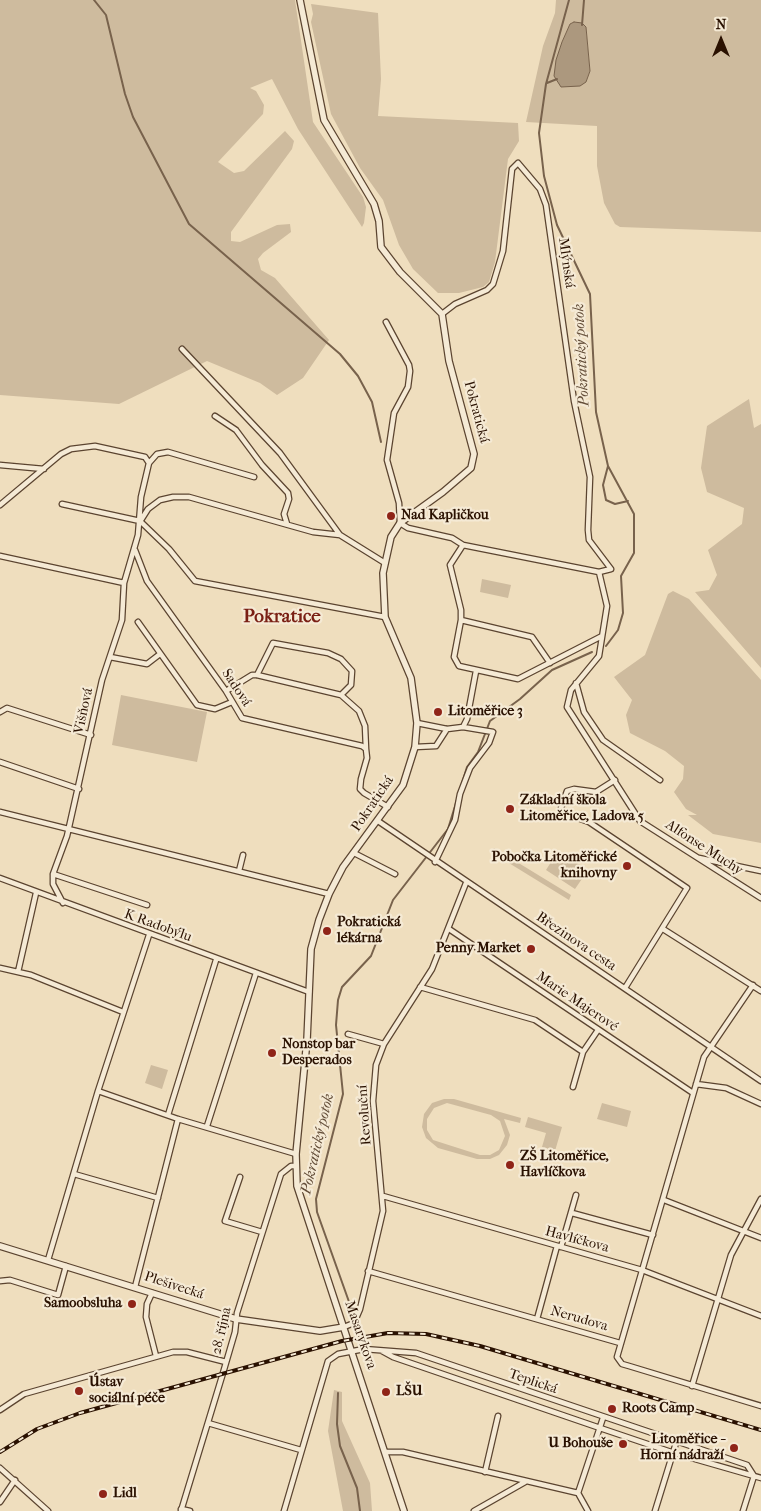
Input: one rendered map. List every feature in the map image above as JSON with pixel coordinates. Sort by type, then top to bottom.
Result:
[{"type":"street","points":[[300,0],[324,120],[374,204],[379,221],[381,247],[400,272],[442,314]]},
{"type":"street","name":"Mlýnská","points":[[442,314],[455,304],[487,290],[493,284],[503,251],[512,169],[518,163],[540,189],[546,205],[574,401],[590,477],[589,540],[611,569],[599,572]]},
{"type":"street","name":"Pokratická","points":[[295,1166],[307,1040],[311,949],[329,894],[343,867],[403,785],[415,747],[417,722],[411,678],[384,617],[385,563],[392,534],[400,523],[471,468],[474,454],[449,361],[442,314]]},
{"type":"street","points":[[386,322],[409,365],[410,371],[408,387],[394,412],[387,460],[400,503],[400,523],[408,528],[452,538],[463,545],[599,572]]},
{"type":"street","points":[[182,348],[280,453],[340,535],[385,563]]},
{"type":"street","points":[[216,416],[236,430],[262,465],[288,493],[289,499],[284,514],[287,524]]},
{"type":"street","points":[[0,506],[61,454],[71,449],[87,446],[145,457],[149,463],[157,454],[168,452],[254,477]]},
{"type":"street","name":"Višňová","points":[[53,874],[69,828],[79,789],[100,687],[122,620],[124,582],[135,550],[140,521],[141,497],[149,463]]},
{"type":"street","points":[[0,465],[44,469]]},
{"type":"street","points":[[140,521],[154,503],[173,496],[196,498],[312,532],[340,535]]},
{"type":"street","points":[[62,504],[140,521],[168,549],[195,581],[384,617]]},
{"type":"street","points":[[463,545],[451,561],[451,570],[462,620],[455,660],[459,666],[518,679],[602,636]]},
{"type":"street","name":"Sadová","points":[[135,550],[147,581],[226,691],[242,718],[359,744],[366,749]]},
{"type":"street","points":[[0,556],[124,582]]},
{"type":"street","name":"Alfonse Muchy","points":[[599,572],[607,601],[599,656],[576,683],[568,698],[567,707],[640,821],[761,898]]},
{"type":"street","points":[[462,620],[532,637],[550,662]]},
{"type":"street","points":[[138,622],[197,705],[215,709],[232,702]]},
{"type":"street","points":[[257,675],[273,643],[328,653],[341,659],[350,667],[353,676],[351,685],[341,695]]},
{"type":"street","points":[[110,656],[147,664],[160,654]]},
{"type":"street","points":[[463,727],[467,719],[476,671]]},
{"type":"street","points":[[226,691],[252,675],[257,675],[341,695],[359,711],[365,726],[368,758],[360,780],[360,789],[388,807]]},
{"type":"street","points":[[576,683],[584,712],[603,740],[660,780]]},
{"type":"street","points":[[0,712],[7,708],[91,735]]},
{"type":"street","points":[[417,722],[447,729],[463,727],[491,732],[489,743],[470,768],[460,794],[455,820],[435,862]]},
{"type":"street","points":[[415,747],[436,746],[447,729]]},
{"type":"street","points":[[0,762],[79,789]]},
{"type":"street","points":[[615,780],[596,792],[571,789],[565,794],[561,808],[563,813],[589,822],[687,888],[625,988]]},
{"type":"street","points":[[0,812],[329,894]]},
{"type":"street","name":"Březinova cesta","points":[[378,821],[435,862],[761,1081]]},
{"type":"street","points":[[354,853],[395,874]]},
{"type":"street","points":[[239,871],[243,855]]},
{"type":"street","points":[[697,858],[761,870]]},
{"type":"street","points":[[63,903],[53,884],[53,874],[147,905]]},
{"type":"street","name":"K Radobýlu","points":[[0,878],[216,960],[309,992]]},
{"type":"street","name":"Revoluční","points":[[344,1327],[352,1325],[357,1320],[383,1211],[373,1088],[376,1066],[384,1044],[432,969],[466,883]]},
{"type":"street","points":[[18,972],[36,893]]},
{"type":"street","name":"Marie Majerové","points":[[449,929],[693,1093]]},
{"type":"street","points":[[663,929],[761,991]]},
{"type":"street","points":[[48,1260],[98,1091],[149,935]]},
{"type":"street","points":[[168,1115],[216,960]]},
{"type":"street","points":[[0,968],[31,975],[123,1012]]},
{"type":"street","points":[[206,1126],[256,973]]},
{"type":"street","points":[[620,1343],[664,1200],[704,1057],[753,986]]},
{"type":"street","points":[[420,987],[535,1020],[583,1052]]},
{"type":"street","points":[[573,1087],[583,1052],[598,1030]]},
{"type":"street","points":[[348,1034],[384,1044]]},
{"type":"street","points":[[696,1084],[726,1088],[761,1104]]},
{"type":"street","points":[[98,1091],[178,1119],[296,1154]]},
{"type":"street","points":[[135,1287],[178,1119]]},
{"type":"street","name":"28. října","points":[[181,1510],[226,1362],[236,1319],[281,1174],[291,1166],[295,1166]]},
{"type":"street","name":"Masarykova","points":[[295,1166],[297,1186],[404,1511]]},
{"type":"street","points":[[74,1174],[158,1198]]},
{"type":"street","points":[[240,1177],[225,1221],[262,1232]]},
{"type":"street","points":[[537,1319],[559,1247],[572,1213],[576,1195]]},
{"type":"street","name":"Havlíčkova","points":[[383,1196],[642,1270],[717,1301],[761,1316]]},
{"type":"street","points":[[692,1386],[731,1256],[761,1198]]},
{"type":"street","points":[[664,1200],[761,1238]]},
{"type":"street","points":[[572,1213],[653,1235]]},
{"type":"street","name":"Plešivecká","points":[[0,1246],[236,1319],[320,1331],[344,1327]]},
{"type":"street","points":[[0,1282],[10,1280],[58,1295],[66,1266]]},
{"type":"street","name":"Nerudova","points":[[368,1271],[620,1343],[617,1357],[622,1364],[761,1406]]},
{"type":"street","points":[[152,1293],[147,1304],[146,1317],[156,1356]]},
{"type":"street","name":"Teplická","points":[[381,1350],[402,1360],[674,1453],[761,1478]]},
{"type":"street","name":"Teplická","points":[[301,1450],[328,1360],[338,1354],[352,1351],[381,1350],[416,1353],[676,1443],[747,1465],[754,1476]]},
{"type":"street","points":[[0,1410],[24,1394],[156,1356],[180,1351],[226,1362]]},
{"type":"street","points":[[485,1472],[498,1416]]},
{"type":"street","points":[[578,1494],[603,1418]]},
{"type":"street","points":[[208,1423],[301,1450],[284,1511]]},
{"type":"street","points":[[655,1511],[676,1443]]},
{"type":"street","points":[[386,1452],[403,1452],[578,1494],[588,1511]]},
{"type":"street","points":[[0,1468],[48,1511]]},
{"type":"street","points":[[743,1511],[754,1476]]},
{"type":"street","points":[[0,1502],[15,1480]]},
{"type":"street","points":[[474,1511],[525,1482]]},
{"type":"street","points":[[181,1510],[190,1511]]},
{"type":"shaded area","points":[[0,0],[295,0],[313,122],[363,197],[366,207],[364,223],[362,227],[298,129],[272,79],[250,88],[256,91],[264,105],[263,114],[218,162],[234,173],[244,171],[285,131],[294,141],[292,149],[231,232],[231,241],[240,242],[277,225],[290,224],[291,232],[258,259],[261,270],[275,278],[329,340],[303,378],[277,395],[260,383],[207,361],[119,404],[0,395]]},
{"type":"shaded area","points":[[556,0],[761,0],[761,232],[620,227],[615,224],[604,203],[597,166],[597,126],[526,122],[543,46],[555,13]],"holes":[[[574,22],[586,27],[590,71],[586,82],[562,42],[570,24]]]},
{"type":"shaded area","points":[[311,4],[378,13],[381,79],[378,116],[518,123],[519,141],[508,159],[495,262],[489,282],[483,287],[459,293],[438,293],[413,269],[399,245],[383,200],[360,168],[331,114],[311,22],[313,14]]},
{"type":"shaded area","points":[[574,22],[582,23],[586,27],[590,71],[586,82],[580,86],[561,87],[554,76],[556,60],[570,24]]},
{"type":"shaded area","points":[[749,399],[754,428],[761,424],[761,668],[695,592],[709,590],[717,575],[708,550],[742,524],[744,508],[707,492],[701,468],[707,426]]},
{"type":"shaded area","points":[[482,579],[511,585],[508,598],[480,592]]},
{"type":"shaded area","points":[[673,591],[689,599],[761,680],[761,843],[713,834],[688,815],[697,815],[686,809],[674,792],[683,779],[684,766],[665,751],[630,733],[626,715],[632,700],[614,677],[645,655],[668,594]]},
{"type":"shaded area","points":[[121,695],[207,712],[197,762],[112,745]]},
{"type":"shaded area","points":[[494,848],[571,895],[569,900],[491,852]]},
{"type":"shaded area","points":[[558,851],[588,870],[575,889],[546,870]]},
{"type":"shaded area","points":[[151,1065],[168,1070],[162,1089],[145,1083]]},
{"type":"shaded area","points":[[444,1099],[454,1099],[521,1118],[520,1123],[504,1119],[510,1135],[507,1145],[499,1155],[490,1159],[477,1159],[438,1148],[426,1138],[422,1127],[424,1114],[432,1103]],"holes":[[[447,1103],[491,1115],[500,1121],[505,1136],[499,1150],[490,1155],[480,1155],[433,1140],[427,1130],[427,1119],[434,1108]]]},
{"type":"shaded area","points":[[602,1103],[631,1111],[627,1127],[597,1119]]},
{"type":"shaded area","points":[[528,1117],[562,1127],[555,1151],[542,1147],[546,1133],[525,1127]]},
{"type":"shaded area","points":[[334,1390],[342,1392],[342,1421],[370,1483],[372,1511],[343,1511],[328,1431]]},
{"type":"waterway","points":[[94,0],[106,15],[125,94],[133,117],[189,224],[340,354],[358,376],[372,402],[381,442]]},
{"type":"waterway","name":"Pokratický potok","points":[[569,0],[546,84],[539,133],[544,176],[557,225],[590,294],[596,412],[608,466],[634,514],[634,553],[621,576],[623,613],[618,630],[606,646]]},
{"type":"waterway","points":[[582,25],[584,0]]},
{"type":"waterway","points":[[547,83],[557,79]]},
{"type":"waterway","points":[[608,466],[603,485],[606,500],[615,504],[628,501]]},
{"type":"waterway","name":"Pokratický potok","points":[[353,1313],[317,1212],[316,1199],[343,1094],[336,1025],[338,1000],[342,987],[371,956],[393,900],[448,829],[467,767],[478,752],[490,721],[520,699],[552,670],[592,652]]},
{"type":"waterway","name":"Pokratický potok","points":[[338,1393],[337,1424],[340,1446],[357,1488],[360,1511]]},
{"type":"railway","points":[[0,1452],[37,1429],[80,1413],[342,1341],[388,1333],[426,1334],[480,1346],[761,1430]]},
{"type":"place","name":"Nad Kapličkou","points":[[391,516]]},
{"type":"place","name":"Litoměřice 3","points":[[438,712]]},
{"type":"place","name":"Základní škola Litoměřice, Ladova 5","points":[[510,809]]},
{"type":"place","name":"Pobočka Litoměřické knihovny","points":[[627,866]]},
{"type":"place","name":"Pokratická lékárna","points":[[327,931]]},
{"type":"place","name":"Penny Market","points":[[531,949]]},
{"type":"place","name":"Nonstop bar Desperados","points":[[272,1053]]},
{"type":"place","name":"ZŠ Litoměřice, Havlíčkova","points":[[510,1165]]},
{"type":"place","name":"Samoobsluha","points":[[132,1304]]},
{"type":"place","name":"Ústav sociální péče","points":[[79,1391]]},
{"type":"place","name":"LŠU","points":[[386,1392]]},
{"type":"place","name":"Roots Camp","points":[[612,1409]]},
{"type":"place","name":"U Bohouše","points":[[623,1444]]},
{"type":"place","name":"Litoměřice - Horní nádraží","points":[[734,1448]]},
{"type":"place","name":"Lidl","points":[[103,1494]]},
{"type":"district","name":"Pokratice","points":[[282,617]]}]
